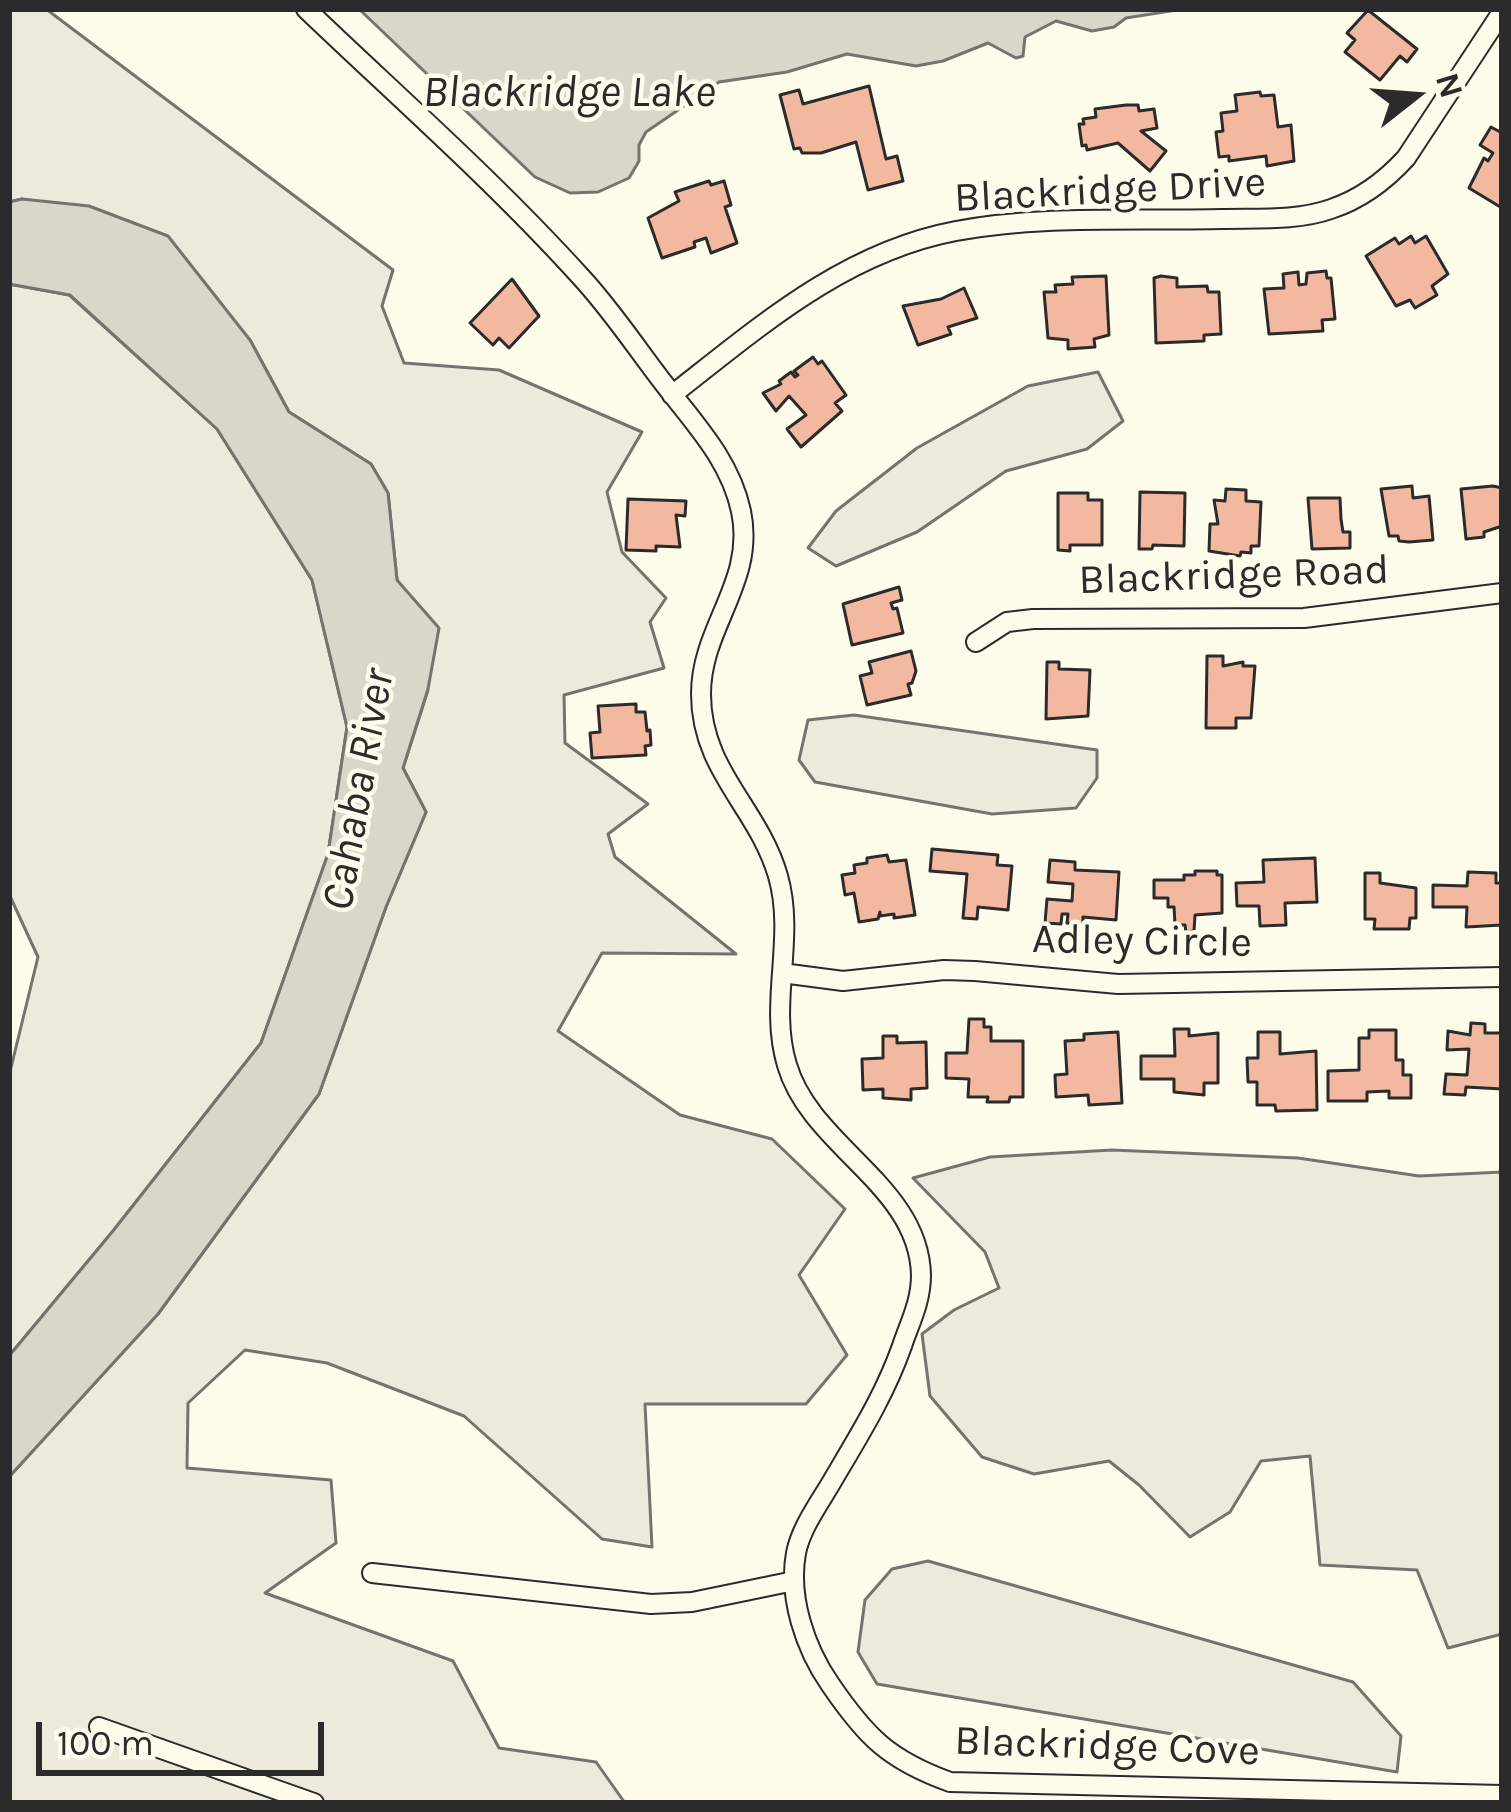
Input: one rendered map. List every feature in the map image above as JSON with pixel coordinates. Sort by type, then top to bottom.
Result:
[{"type":"street","name":"Blackridge Cove","points":[[306,9],[582,278],[709,439],[742,514],[742,566],[705,657],[702,719],[719,772],[768,845],[780,883],[785,920],[778,1016],[794,1087],[823,1129],[897,1209],[917,1245],[921,1273],[920,1302],[891,1383],[796,1550],[794,1581],[802,1630],[824,1676],[878,1745],[908,1767],[972,1794],[1502,1795]]},
{"type":"street","name":"Blackridge Drive","points":[[672,394],[836,275],[873,257],[953,232],[1034,224],[1298,217],[1351,202],[1406,158],[1502,12]]},
{"type":"street","name":"Blackridge Road","points":[[976,643],[1007,622],[1033,619],[1304,618],[1502,593]]},
{"type":"street","name":"Adley Circle","points":[[782,973],[843,981],[975,970],[1118,984],[1502,977]]},
{"type":"street","points":[[372,1573],[651,1604],[794,1581]]},
{"type":"street","points":[[100,1727],[314,1803]]},
{"type":"shaded area","points":[[9,9],[46,9],[393,270],[382,306],[404,363],[499,370],[642,432],[607,492],[622,552],[666,598],[650,622],[664,668],[564,695],[565,743],[648,804],[608,834],[615,857],[736,954],[602,953],[558,1031],[680,1115],[772,1139],[845,1209],[799,1275],[847,1355],[806,1404],[645,1404],[652,1547],[602,1539],[464,1416],[327,1363],[245,1350],[188,1403],[187,1468],[331,1480],[336,1543],[265,1593],[453,1661],[499,1748],[596,1762],[625,1803],[9,1803],[9,1477],[158,1314],[319,1094],[386,907],[426,812],[403,768],[428,690],[397,580],[388,493],[371,464],[289,412],[250,340],[22,199],[9,202]]},
{"type":"shaded area","points":[[9,284],[69,295],[217,429],[312,580],[347,727],[328,854],[261,1043],[9,1356],[9,1076],[38,957],[9,894]]},
{"type":"shaded area","points":[[1098,372],[1123,421],[1087,449],[1006,471],[917,532],[836,566],[808,548],[836,511],[917,448],[1028,386]]},
{"type":"shaded area","points":[[854,715],[1097,750],[1097,778],[1076,808],[992,814],[815,782],[799,760],[808,720]]},
{"type":"shaded area","points":[[1112,1150],[1298,1158],[1419,1176],[1502,1172],[1502,1634],[1448,1648],[1417,1570],[1320,1565],[1310,1456],[1261,1461],[1230,1512],[1190,1537],[1109,1461],[1034,1474],[982,1457],[930,1396],[922,1334],[954,1310],[999,1288],[985,1252],[913,1178],[990,1157]]},
{"type":"shaded area","points":[[928,1561],[1353,1682],[1401,1736],[1397,1772],[877,1684],[858,1652],[865,1600],[892,1569]]},
{"type":"water","name":"Blackridge Lake","points":[[359,9],[1183,9],[1126,18],[1114,27],[1092,31],[1056,21],[1025,37],[1023,56],[1016,58],[988,43],[916,66],[847,54],[787,72],[719,82],[646,132],[629,178],[598,192],[570,193],[535,177]]},
{"type":"water","name":"Cahaba River","points":[[22,199],[89,206],[168,236],[250,340],[289,412],[371,464],[388,493],[397,580],[439,628],[428,689],[403,768],[426,812],[386,907],[319,1094],[158,1314],[9,1477],[9,1356],[261,1043],[328,854],[347,727],[312,580],[217,429],[70,295],[9,284],[9,202]]},
{"type":"building","points":[[1368,10],[1417,49],[1407,62],[1400,56],[1380,80],[1345,52],[1355,40],[1347,33]]},
{"type":"building","points":[[869,86],[886,159],[897,156],[903,181],[868,190],[856,142],[821,153],[794,149],[780,95],[799,90],[803,104]]},
{"type":"building","points":[[1260,92],[1261,96],[1274,95],[1278,127],[1291,125],[1294,161],[1267,166],[1266,156],[1229,161],[1229,156],[1219,157],[1216,132],[1223,131],[1221,113],[1237,111],[1235,95]]},
{"type":"building","points":[[1138,105],[1139,111],[1154,109],[1157,128],[1141,131],[1166,151],[1150,171],[1118,143],[1087,150],[1082,146],[1079,124],[1084,124],[1083,119],[1096,117],[1095,109]]},
{"type":"building","points":[[1491,127],[1502,133],[1502,208],[1469,188],[1484,158],[1488,161],[1493,153],[1480,145]]},
{"type":"building","points":[[709,181],[711,185],[724,181],[731,205],[725,207],[737,243],[711,253],[706,238],[694,242],[695,247],[662,258],[648,218],[679,201],[675,192]]},
{"type":"building","points":[[1411,236],[1415,243],[1426,236],[1448,274],[1432,286],[1437,295],[1415,308],[1410,300],[1396,306],[1366,256],[1395,238],[1399,244]]},
{"type":"building","points":[[1326,271],[1331,278],[1335,319],[1322,320],[1323,331],[1269,334],[1264,289],[1284,288],[1283,274],[1298,272],[1299,285],[1306,284],[1307,273]]},
{"type":"building","points":[[1106,276],[1109,335],[1094,339],[1095,347],[1068,349],[1068,340],[1048,338],[1044,292],[1056,292],[1055,285],[1073,284],[1072,277]]},
{"type":"building","points":[[1154,278],[1177,278],[1177,287],[1207,286],[1208,292],[1219,292],[1221,334],[1204,335],[1204,341],[1156,343]]},
{"type":"building","points":[[512,279],[539,316],[509,348],[499,338],[493,345],[470,323]]},
{"type":"building","points":[[964,288],[977,318],[948,327],[951,334],[918,345],[903,306],[941,299]]},
{"type":"building","points":[[813,357],[818,364],[822,361],[846,395],[835,403],[842,411],[801,447],[787,429],[806,415],[789,396],[776,411],[763,393],[781,384],[791,372],[798,375],[794,371]]},
{"type":"building","points":[[1412,486],[1413,498],[1429,496],[1433,540],[1409,542],[1389,536],[1381,489]]},
{"type":"building","points":[[1502,488],[1502,526],[1484,532],[1484,537],[1466,539],[1461,489]]},
{"type":"building","points":[[1226,489],[1246,490],[1246,501],[1261,502],[1259,546],[1251,546],[1251,553],[1209,551],[1210,524],[1218,524],[1214,500],[1225,501]]},
{"type":"building","points":[[1140,492],[1185,493],[1184,546],[1139,549]]},
{"type":"building","points":[[1058,493],[1088,493],[1088,500],[1102,500],[1102,545],[1070,545],[1070,551],[1058,550]]},
{"type":"building","points":[[1308,498],[1340,498],[1343,532],[1350,532],[1350,548],[1312,549]]},
{"type":"building","points":[[628,499],[686,501],[685,516],[676,515],[680,547],[626,550]]},
{"type":"building","points":[[899,587],[902,600],[891,603],[897,608],[903,633],[852,645],[843,604]]},
{"type":"building","points":[[911,651],[916,671],[908,684],[911,695],[867,705],[860,676],[872,673],[869,662]]},
{"type":"building","points":[[1207,656],[1223,656],[1223,666],[1243,662],[1243,666],[1255,666],[1251,718],[1236,718],[1236,728],[1206,728]]},
{"type":"building","points":[[1047,662],[1059,662],[1059,669],[1090,670],[1088,716],[1046,719]]},
{"type":"building","points":[[636,704],[636,712],[645,712],[650,730],[646,755],[592,758],[590,733],[600,732],[598,706]]},
{"type":"building","points":[[932,849],[998,855],[997,865],[1012,866],[1008,910],[978,907],[977,919],[963,918],[967,874],[930,871]]},
{"type":"building","points":[[887,855],[889,862],[906,860],[915,915],[894,918],[894,914],[880,916],[880,912],[878,919],[859,922],[854,893],[845,895],[842,875],[855,873],[854,865],[867,863],[867,858]]},
{"type":"building","points":[[1315,858],[1317,902],[1285,903],[1286,925],[1260,926],[1259,906],[1237,906],[1236,883],[1264,882],[1263,860]]},
{"type":"building","points":[[1050,860],[1075,862],[1075,870],[1119,872],[1116,920],[1083,917],[1083,924],[1067,923],[1068,914],[1062,914],[1061,924],[1045,923],[1047,899],[1072,901],[1073,884],[1048,882]]},
{"type":"building","points":[[1195,871],[1222,875],[1222,913],[1195,915],[1194,931],[1186,932],[1185,925],[1175,925],[1168,898],[1154,898],[1154,880],[1184,880],[1184,875],[1195,875]]},
{"type":"building","points":[[1468,872],[1496,873],[1496,883],[1502,883],[1502,925],[1466,927],[1467,907],[1433,907],[1433,885],[1467,886]]},
{"type":"building","points":[[1365,873],[1380,873],[1380,883],[1416,888],[1416,918],[1410,918],[1409,929],[1374,929],[1375,919],[1365,919]]},
{"type":"building","points":[[969,1019],[984,1019],[984,1027],[991,1027],[991,1041],[1023,1041],[1023,1097],[987,1102],[988,1097],[968,1097],[969,1079],[946,1078],[946,1053],[967,1053]]},
{"type":"building","points":[[1471,1023],[1485,1024],[1485,1033],[1502,1033],[1502,1089],[1466,1087],[1465,1095],[1444,1094],[1446,1074],[1467,1075],[1469,1049],[1447,1050],[1448,1031],[1470,1035]]},
{"type":"building","points":[[1174,1029],[1189,1029],[1189,1036],[1218,1033],[1218,1083],[1204,1083],[1204,1095],[1174,1092],[1174,1079],[1141,1079],[1141,1056],[1175,1056]]},
{"type":"building","points":[[1369,1030],[1396,1030],[1396,1060],[1403,1060],[1403,1075],[1411,1075],[1411,1098],[1389,1098],[1389,1091],[1367,1092],[1367,1101],[1328,1101],[1328,1071],[1359,1070],[1359,1038],[1369,1038]]},
{"type":"building","points":[[1118,1032],[1122,1103],[1089,1105],[1088,1095],[1056,1097],[1055,1075],[1067,1074],[1065,1041],[1084,1040],[1084,1034]]},
{"type":"building","points":[[1258,1032],[1280,1032],[1280,1054],[1316,1051],[1317,1110],[1276,1111],[1275,1105],[1257,1105],[1257,1082],[1248,1082],[1247,1058],[1258,1058]]},
{"type":"building","points":[[883,1036],[897,1036],[897,1043],[926,1042],[927,1088],[911,1089],[911,1100],[883,1098],[883,1089],[863,1090],[862,1059],[883,1058]]}]
